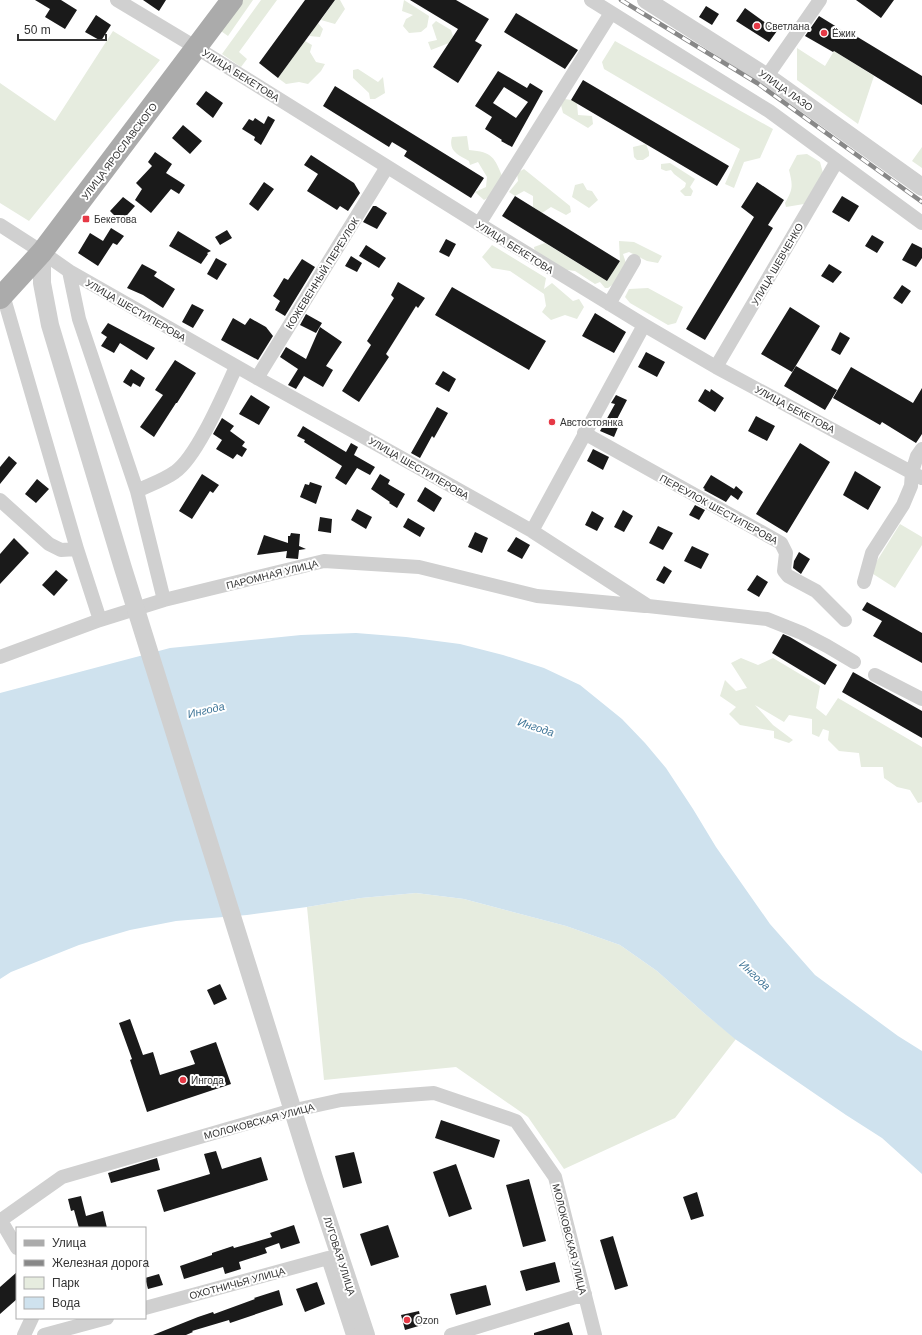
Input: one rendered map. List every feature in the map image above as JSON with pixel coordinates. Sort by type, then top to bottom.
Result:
[{"type":"main road","name":"УЛИЦА ЯРОСЛАВСКОГО","points":[[2,296],[42,252],[232,0]]},
{"type":"street","name":"УЛИЦА БЕКЕТОВА","points":[[117,0],[644,325],[716,367],[917,475]]},
{"type":"street","points":[[591,0],[769,111],[922,223]]},
{"type":"street","name":"УЛИЦА ЛАЗО","points":[[646,0],[767,76],[922,187]]},
{"type":"street","points":[[767,76],[820,0]]},
{"type":"street","points":[[479,224],[611,12]]},
{"type":"street","name":"УЛИЦА ШЕВЧЕНКО","points":[[716,367],[837,161]]},
{"type":"street","name":"КОЖЕВЕННЫЙ ПЕРЕУЛОК","points":[[257,378],[387,167]]},
{"type":"street","name":"УЛИЦА ШЕСТИПЕРОВА","points":[[0,225],[69,271],[236,367],[532,531],[648,606],[766,619],[802,633],[854,662]]},
{"type":"street","name":"ЛУГОВАЯ УЛИЦА","points":[[42,252],[42,283],[50,326],[123,568],[314,1178],[366,1335]]},
{"type":"street","points":[[609,304],[634,261]]},
{"type":"street","points":[[69,271],[79,319],[137,492],[164,600]]},
{"type":"street","points":[[2,296],[77,549],[100,620]]},
{"type":"street","points":[[532,531],[644,325]]},
{"type":"street","points":[[137,492],[176,472],[189,459],[210,422],[236,367]]},
{"type":"street","name":"ПЕРЕУЛОК ШЕСТИПЕРОВА","points":[[584,433],[781,543],[786,552],[784,570],[788,576],[816,591],[845,620]]},
{"type":"street","points":[[864,582],[872,553],[903,505],[917,475],[917,456],[922,449]]},
{"type":"street","points":[[0,500],[49,544],[61,550],[77,549]]},
{"type":"street","name":"ПАРОМНАЯ УЛИЦА","points":[[0,657],[100,620],[164,600],[324,561],[419,567],[537,596],[648,606]]},
{"type":"street","points":[[875,675],[922,699]]},
{"type":"street","name":"МОЛОКОВСКАЯ УЛИЦА","points":[[1,1219],[62,1177],[286,1112],[341,1100],[434,1093],[516,1121],[555,1177],[595,1335]]},
{"type":"street","points":[[1,1219],[16,1246]]},
{"type":"street","name":"ОХОТНИЧЬЯ УЛИЦА","points":[[146,1308],[328,1258],[353,1335]]},
{"type":"street","points":[[451,1335],[584,1294]]},
{"type":"street","points":[[24,1335],[32,1319]]},
{"type":"street","points":[[44,1335],[103,1319]]},
{"type":"green space","points":[[241,0],[253,0],[228,36],[218,29]]},
{"type":"green space","points":[[261,0],[277,0],[239,52],[247,59],[241,67],[222,54]]},
{"type":"green space","points":[[335,0],[340,0],[345,9],[335,24],[321,20]]},
{"type":"green space","points":[[404,0],[429,16],[427,27],[421,32],[409,33],[403,26],[406,19],[413,15],[402,11]]},
{"type":"green space","points":[[436,21],[451,30],[453,36],[449,43],[431,50],[428,42],[437,40],[432,25]]},
{"type":"green space","points":[[318,23],[323,29],[320,37],[309,36]]},
{"type":"green space","points":[[113,31],[160,60],[29,221],[0,203],[0,83],[55,121]]},
{"type":"green space","points":[[305,41],[312,45],[310,52],[316,62],[325,64],[321,71],[308,84],[299,82],[286,84],[278,78]]},
{"type":"green space","points":[[615,41],[773,129],[760,158],[744,162],[734,188],[725,184],[740,149],[604,69],[602,62]]},
{"type":"green space","points":[[797,48],[825,66],[834,51],[874,76],[858,124],[797,80]]},
{"type":"green space","points":[[358,69],[378,82],[383,77],[385,93],[375,99],[370,99],[369,93],[353,78],[353,70]]},
{"type":"green space","points":[[565,99],[577,103],[578,115],[592,116],[593,124],[588,128],[563,113],[561,105]]},
{"type":"green space","points":[[467,136],[469,150],[483,152],[492,157],[495,160],[503,178],[498,192],[484,200],[475,192],[486,187],[487,177],[478,162],[470,165],[469,161],[455,152],[451,146],[452,137]]},
{"type":"green space","points":[[646,144],[649,156],[643,160],[637,160],[634,157],[633,147]]},
{"type":"green space","points":[[922,147],[922,168],[912,161]]},
{"type":"green space","points":[[807,154],[820,162],[823,173],[804,204],[786,207],[785,203],[792,187],[789,170],[797,155]]},
{"type":"green space","points":[[670,163],[695,179],[690,187],[693,191],[691,196],[685,196],[680,191],[685,187],[686,183],[671,170],[666,171],[661,169],[661,164]]},
{"type":"green space","points":[[524,169],[570,206],[571,212],[566,215],[551,207],[542,213],[533,207],[533,196],[524,191],[515,196],[509,192],[518,181],[517,173]]},
{"type":"green space","points":[[583,183],[587,190],[592,191],[598,200],[589,208],[572,197],[575,185]]},
{"type":"green space","points":[[619,241],[634,242],[662,256],[658,263],[647,261],[629,252],[623,254],[627,266],[621,279],[608,288],[605,288],[600,282],[595,284],[575,271],[560,269],[535,252],[534,247],[545,243],[607,281],[620,261]]},
{"type":"green space","points":[[492,245],[546,278],[544,289],[552,283],[573,301],[579,299],[584,307],[577,319],[565,315],[551,320],[542,312],[546,306],[544,294],[510,271],[492,268],[482,257]]},
{"type":"green space","points":[[648,288],[683,307],[676,323],[668,325],[630,303],[625,297],[629,289]]},
{"type":"green space","points":[[900,524],[922,537],[922,545],[895,588],[870,572]]},
{"type":"green space","points":[[741,658],[758,665],[773,658],[820,686],[816,708],[826,716],[838,698],[922,747],[922,802],[918,803],[910,790],[897,787],[884,778],[883,767],[861,767],[859,753],[839,751],[828,740],[829,731],[823,729],[819,737],[812,734],[812,719],[789,715],[784,722],[755,705],[773,725],[793,740],[789,743],[774,738],[774,731],[740,725],[729,714],[736,707],[720,696],[725,680],[736,691],[747,688],[731,663]]},
{"type":"green space","points":[[416,893],[464,899],[566,926],[620,945],[657,971],[736,1039],[675,1118],[564,1169],[528,1117],[456,1067],[324,1080],[307,907],[361,898]]},
{"type":"water","name":"Ингода","points":[[356,633],[406,637],[460,644],[503,655],[544,668],[580,685],[622,719],[666,768],[716,847],[770,924],[815,975],[898,1036],[922,1051],[922,1174],[882,1138],[735,1039],[657,971],[620,945],[566,926],[464,899],[416,893],[361,898],[247,915],[176,921],[130,930],[79,945],[11,972],[0,979],[0,693],[170,648],[301,635]]},
{"type":"building","points":[[35,0],[61,0],[77,10],[65,29],[45,17],[50,9]]},
{"type":"building","points":[[143,0],[166,0],[159,11]]},
{"type":"building","points":[[305,0],[335,0],[278,78],[259,63]]},
{"type":"building","points":[[410,0],[456,0],[489,19],[475,41],[482,45],[458,83],[433,67],[458,29]]},
{"type":"building","points":[[856,0],[894,0],[881,18]]},
{"type":"building","points":[[706,6],[719,14],[712,25],[699,17]]},
{"type":"building","name":"Светлана","points":[[745,8],[777,31],[769,42],[736,21]]},
{"type":"building","points":[[516,13],[578,50],[565,69],[504,32]]},
{"type":"building","points":[[96,15],[111,25],[101,41],[85,32]]},
{"type":"building","points":[[819,16],[845,32],[846,30],[922,76],[922,105],[834,51],[833,52],[805,36]]},
{"type":"building","points":[[498,71],[527,88],[530,83],[543,91],[512,147],[485,129],[492,117],[475,106]],"holes":[[[504,87],[528,102],[516,118],[493,103]]]},
{"type":"building","points":[[583,80],[729,166],[717,186],[571,100]]},
{"type":"building","points":[[335,86],[484,178],[471,198],[404,156],[407,151],[392,142],[389,147],[323,106]]},
{"type":"building","points":[[206,91],[223,103],[213,118],[196,104]]},
{"type":"building","points":[[268,116],[275,120],[261,145],[254,140],[255,137],[242,129],[249,119],[253,121],[255,118],[264,124]]},
{"type":"building","points":[[183,125],[202,141],[190,154],[172,138]]},
{"type":"building","points":[[155,152],[172,164],[166,173],[185,185],[179,194],[171,189],[151,213],[135,200],[142,189],[136,183],[152,166],[148,162]]},
{"type":"building","points":[[311,155],[354,183],[360,193],[348,211],[340,206],[337,210],[307,191],[318,174],[304,165]]},
{"type":"building","points":[[264,182],[274,189],[258,211],[249,204]]},
{"type":"building","points":[[757,182],[784,200],[768,225],[773,228],[705,340],[686,329],[754,217],[741,207]]},
{"type":"building","points":[[515,196],[620,261],[607,281],[502,216]]},
{"type":"building","points":[[842,196],[859,206],[849,222],[832,212]]},
{"type":"building","points":[[123,197],[135,206],[121,222],[110,211]]},
{"type":"building","points":[[373,206],[376,206],[387,213],[377,229],[363,222]]},
{"type":"building","points":[[111,228],[124,236],[117,245],[113,243],[98,266],[78,253],[90,233],[103,241]]},
{"type":"building","points":[[227,230],[232,238],[220,245],[215,237]]},
{"type":"building","points":[[178,231],[211,251],[207,253],[208,254],[201,264],[169,246]]},
{"type":"building","points":[[872,235],[884,242],[877,253],[865,246]]},
{"type":"building","points":[[446,239],[456,244],[449,257],[439,252]]},
{"type":"building","points":[[912,243],[922,248],[922,258],[916,267],[902,260]]},
{"type":"building","points":[[366,245],[386,258],[379,268],[359,256]]},
{"type":"building","points":[[351,256],[362,263],[357,272],[345,266]]},
{"type":"building","points":[[216,258],[227,264],[217,280],[207,274]]},
{"type":"building","points":[[302,259],[315,267],[285,316],[275,310],[280,301],[273,296],[284,278],[288,280]]},
{"type":"building","points":[[142,264],[157,272],[154,276],[175,289],[163,308],[143,295],[127,288]]},
{"type":"building","points":[[829,264],[842,272],[833,283],[821,276]]},
{"type":"building","points":[[398,282],[425,298],[418,308],[416,306],[386,354],[389,357],[359,402],[342,391],[371,345],[367,341],[394,298],[391,295]]},
{"type":"building","points":[[902,285],[911,291],[902,304],[893,298]]},
{"type":"building","points":[[452,287],[546,341],[529,370],[435,315]]},
{"type":"building","points":[[192,304],[204,310],[193,328],[182,322]]},
{"type":"building","points":[[790,307],[820,326],[792,372],[761,354]]},
{"type":"building","points":[[595,313],[626,332],[614,353],[582,336]]},
{"type":"building","points":[[306,314],[322,323],[316,333],[300,325]]},
{"type":"building","points":[[233,318],[245,325],[250,318],[266,327],[273,336],[258,360],[221,340]]},
{"type":"building","points":[[108,323],[155,348],[147,360],[120,343],[114,353],[101,346],[107,337],[101,333]]},
{"type":"building","points":[[320,327],[342,342],[326,366],[333,370],[323,387],[304,376],[296,389],[288,385],[298,369],[280,357],[286,347],[306,359]]},
{"type":"building","points":[[840,332],[850,338],[840,355],[831,350]]},
{"type":"building","points":[[646,352],[665,362],[657,377],[638,367]]},
{"type":"building","points":[[175,360],[196,373],[154,437],[140,427],[163,395],[155,390]]},
{"type":"building","points":[[796,366],[837,390],[825,410],[784,386]]},
{"type":"building","points":[[851,367],[913,403],[922,388],[922,434],[916,443],[882,422],[880,425],[833,398]]},
{"type":"building","points":[[131,369],[145,378],[140,387],[133,383],[131,387],[123,382]]},
{"type":"building","points":[[443,371],[456,379],[449,392],[435,384]]},
{"type":"building","points":[[705,389],[710,392],[711,389],[724,398],[715,412],[698,401]]},
{"type":"building","points":[[251,395],[270,407],[259,425],[239,414]]},
{"type":"building","points":[[616,395],[627,400],[615,423],[619,425],[614,437],[600,431],[615,404],[611,403]]},
{"type":"building","points":[[437,407],[448,413],[434,438],[432,436],[420,458],[411,453]]},
{"type":"building","points":[[756,416],[775,426],[767,441],[748,431]]},
{"type":"building","points":[[222,418],[234,426],[230,431],[245,442],[242,446],[247,449],[242,457],[237,454],[233,459],[216,449],[222,440],[213,434]]},
{"type":"building","points":[[303,426],[346,452],[351,443],[358,447],[354,455],[375,467],[370,475],[357,468],[346,485],[335,478],[342,466],[297,436]]},
{"type":"building","points":[[800,443],[830,462],[787,533],[756,514]]},
{"type":"building","points":[[593,449],[609,457],[603,470],[587,461]]},
{"type":"building","points":[[9,456],[17,463],[0,484],[0,467]]},
{"type":"building","points":[[855,471],[881,487],[868,510],[843,495]]},
{"type":"building","points":[[202,474],[219,485],[213,493],[210,491],[192,519],[179,511]]},
{"type":"building","points":[[380,474],[390,480],[388,484],[405,494],[397,508],[371,489]]},
{"type":"building","points":[[711,475],[734,489],[736,486],[743,492],[738,500],[731,495],[726,502],[704,490],[705,489],[703,488]]},
{"type":"building","points":[[37,479],[49,489],[36,503],[25,494]]},
{"type":"building","points":[[310,482],[322,486],[316,504],[300,497],[305,484],[309,485]]},
{"type":"building","points":[[425,487],[442,498],[434,512],[417,501]]},
{"type":"building","points":[[695,505],[705,510],[699,520],[689,515]]},
{"type":"building","points":[[357,509],[372,517],[366,529],[351,520]]},
{"type":"building","points":[[623,510],[633,516],[624,532],[614,527]]},
{"type":"building","points":[[592,511],[604,518],[597,531],[585,525]]},
{"type":"building","points":[[320,517],[332,519],[331,533],[318,531]]},
{"type":"building","points":[[408,518],[425,528],[420,537],[403,527]]},
{"type":"building","points":[[658,526],[673,533],[663,550],[649,543]]},
{"type":"building","points":[[475,532],[488,538],[482,553],[468,547]]},
{"type":"building","points":[[291,533],[300,534],[299,546],[306,549],[299,550],[298,559],[286,558],[287,551],[257,555],[264,535],[288,543],[288,536],[290,536]]},
{"type":"building","points":[[516,537],[530,545],[522,559],[507,551]]},
{"type":"building","points":[[14,538],[29,553],[0,584],[0,554]]},
{"type":"building","points":[[692,546],[709,554],[701,569],[684,561]]},
{"type":"building","points":[[799,552],[810,559],[801,574],[793,568],[794,561]]},
{"type":"building","points":[[664,566],[672,571],[664,584],[656,580]]},
{"type":"building","points":[[56,570],[68,580],[54,596],[42,585]]},
{"type":"building","points":[[757,575],[768,582],[759,597],[747,590]]},
{"type":"building","points":[[867,602],[922,633],[922,663],[873,636],[882,621],[862,610]]},
{"type":"building","points":[[783,634],[837,665],[825,685],[772,653]]},
{"type":"building","points":[[853,672],[922,711],[922,738],[842,692]]},
{"type":"building","points":[[220,984],[227,999],[214,1005],[207,990]]},
{"type":"building","name":"Ингода","points":[[130,1019],[143,1055],[153,1052],[160,1075],[195,1064],[190,1051],[216,1042],[231,1084],[147,1112],[130,1060],[132,1059],[119,1023]]},
{"type":"building","points":[[441,1120],[500,1140],[494,1158],[435,1138]]},
{"type":"building","points":[[216,1151],[222,1169],[261,1157],[268,1180],[164,1212],[157,1190],[210,1174],[204,1154]]},
{"type":"building","points":[[354,1152],[362,1183],[343,1188],[335,1156]]},
{"type":"building","points":[[157,1158],[160,1170],[111,1183],[108,1173]]},
{"type":"building","points":[[456,1164],[472,1209],[449,1217],[433,1172]]},
{"type":"building","points":[[529,1179],[546,1241],[523,1247],[506,1185]]},
{"type":"building","points":[[697,1192],[704,1216],[691,1220],[683,1197]]},
{"type":"building","points":[[81,1196],[86,1216],[103,1211],[107,1227],[79,1227],[74,1210],[71,1211],[68,1199]]},
{"type":"building","points":[[294,1225],[300,1243],[281,1249],[279,1243],[265,1248],[267,1253],[239,1262],[241,1269],[225,1274],[223,1267],[184,1279],[180,1266],[233,1246],[234,1248],[272,1237],[270,1233]]},
{"type":"building","points":[[388,1225],[399,1257],[371,1266],[360,1234]]},
{"type":"building","points":[[613,1236],[628,1286],[615,1290],[600,1240]]},
{"type":"building","points":[[555,1262],[560,1282],[526,1291],[520,1271]]},
{"type":"building","points":[[16,1273],[16,1300],[0,1314],[0,1287]]},
{"type":"building","points":[[159,1274],[163,1285],[148,1289],[146,1278]]},
{"type":"building","points":[[317,1282],[325,1304],[305,1312],[296,1289]]},
{"type":"building","points":[[486,1285],[491,1305],[456,1315],[450,1294]]},
{"type":"building","points":[[279,1290],[283,1305],[230,1323],[229,1320],[192,1331],[193,1332],[186,1335],[153,1335],[198,1317],[213,1312],[214,1314]]},
{"type":"building","points":[[419,1311],[422,1325],[405,1330],[401,1315]]},
{"type":"building","points":[[569,1322],[573,1335],[534,1335],[534,1333]]},
{"type":"railway","points":[[621,0],[757,83],[922,202]]},
{"type":"place","name":"Светлана","points":[[757,26]]},
{"type":"place","name":"Ёжик","points":[[824,33]]},
{"type":"place","name":"Бекетова","points":[[86,219]]},
{"type":"place","name":"Австостоянка","points":[[552,422]]},
{"type":"place","name":"Ингода","points":[[183,1080]]},
{"type":"place","name":"Ozon","points":[[407,1320]]}]
